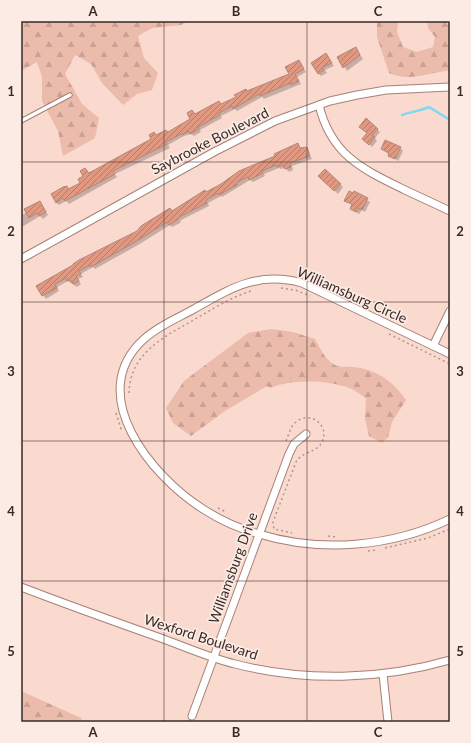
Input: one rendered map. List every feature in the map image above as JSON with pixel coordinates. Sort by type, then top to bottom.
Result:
[{"type":"street","name":"Saybrooke Boulevard","points":[[21,259],[242,136],[276,121],[319,105],[350,96],[386,90],[450,87]]},
{"type":"street","points":[[319,105],[331,136],[339,149],[351,160],[386,181],[450,211]]},
{"type":"street","name":"Williamsburg Circle","points":[[450,354],[302,283],[277,278],[255,280],[237,286],[144,339],[126,364],[121,380],[121,406],[128,426],[145,455],[166,480],[178,491],[203,510],[219,518],[259,534],[304,543],[334,545],[356,544],[406,535],[450,519]]},
{"type":"street","points":[[433,346],[450,311]]},
{"type":"street","name":"Williamsburg Drive","points":[[192,716],[289,454],[294,444],[306,434]]},
{"type":"street","name":"Wexford Boulevard","points":[[21,587],[213,657],[248,667],[291,674],[331,676],[382,674],[418,668],[450,660]]},
{"type":"street","points":[[382,674],[388,722]]},
{"type":"lane","points":[[21,121],[70,94]]},
{"type":"path","points":[[279,288],[295,290],[314,298]]},
{"type":"path","points":[[130,396],[131,378],[135,367],[150,346],[222,304],[254,290]]},
{"type":"path","points":[[387,333],[450,364]]},
{"type":"path","points":[[115,412],[124,434]]},
{"type":"path","points":[[285,445],[292,425],[301,418],[311,418],[316,420],[323,428],[324,434],[322,444],[302,455],[296,462],[272,526],[276,530],[296,534]]},
{"type":"path","points":[[213,505],[230,514]]},
{"type":"path","points":[[325,536],[340,536]]},
{"type":"green space","points":[[26,21],[189,21],[181,25],[152,28],[138,36],[144,58],[158,73],[152,90],[137,94],[123,105],[102,83],[91,64],[75,55],[65,74],[82,104],[99,118],[95,138],[63,156],[58,131],[42,101],[42,77],[37,62],[21,71],[21,23]]},
{"type":"green space","points":[[377,21],[398,21],[397,32],[403,47],[417,52],[433,47],[435,37],[428,28],[427,21],[443,21],[450,25],[450,70],[412,77],[397,76],[389,73],[377,37]]},
{"type":"green space","points":[[271,329],[293,332],[315,339],[331,363],[339,366],[369,370],[390,382],[406,400],[392,422],[388,437],[382,443],[369,436],[365,418],[366,398],[347,387],[318,382],[288,383],[270,388],[267,386],[225,411],[191,436],[173,423],[166,408],[184,381],[248,333]]},
{"type":"green space","points":[[21,691],[81,718],[83,722],[21,722]]},
{"type":"building","points":[[356,47],[360,55],[343,68],[337,57]]},
{"type":"building","points":[[326,53],[332,63],[323,67],[324,70],[318,74],[311,63]]},
{"type":"building","points":[[299,60],[304,69],[295,74],[299,81],[260,96],[259,94],[233,109],[232,106],[219,113],[220,115],[198,127],[199,129],[194,132],[190,134],[189,131],[182,135],[181,134],[166,142],[167,144],[113,171],[115,174],[65,201],[63,198],[56,203],[51,194],[63,187],[67,186],[68,189],[80,183],[78,179],[83,176],[80,171],[85,168],[89,173],[151,139],[149,135],[154,132],[156,135],[166,130],[168,132],[190,119],[187,113],[192,110],[195,114],[219,101],[221,104],[236,97],[234,95],[246,89],[247,91],[289,74],[285,67]]},
{"type":"building","points":[[366,118],[378,129],[372,135],[375,137],[369,145],[362,139],[367,133],[359,127]]},
{"type":"building","points":[[385,140],[401,147],[395,159],[388,156],[389,153],[381,149]]},
{"type":"building","points":[[298,143],[300,148],[307,147],[310,156],[290,163],[291,167],[285,169],[283,165],[277,167],[276,165],[262,171],[263,173],[249,180],[248,177],[236,183],[237,185],[206,200],[207,203],[179,217],[169,225],[167,222],[91,267],[90,265],[79,271],[81,274],[76,276],[79,281],[73,284],[70,280],[67,281],[66,278],[55,284],[57,288],[42,296],[36,286],[79,260],[137,231],[141,226],[170,208],[172,211],[205,190],[206,192],[221,184],[239,171],[275,156],[274,154]]},
{"type":"building","points":[[325,169],[341,184],[334,191],[318,176]]},
{"type":"building","points":[[349,191],[353,193],[354,191],[368,198],[362,210],[359,208],[356,212],[350,209],[352,204],[344,201]]},
{"type":"building","points":[[40,201],[46,212],[39,216],[37,213],[29,218],[24,209]]},
{"type":"waterway","points":[[402,115],[429,107],[450,120]]}]
